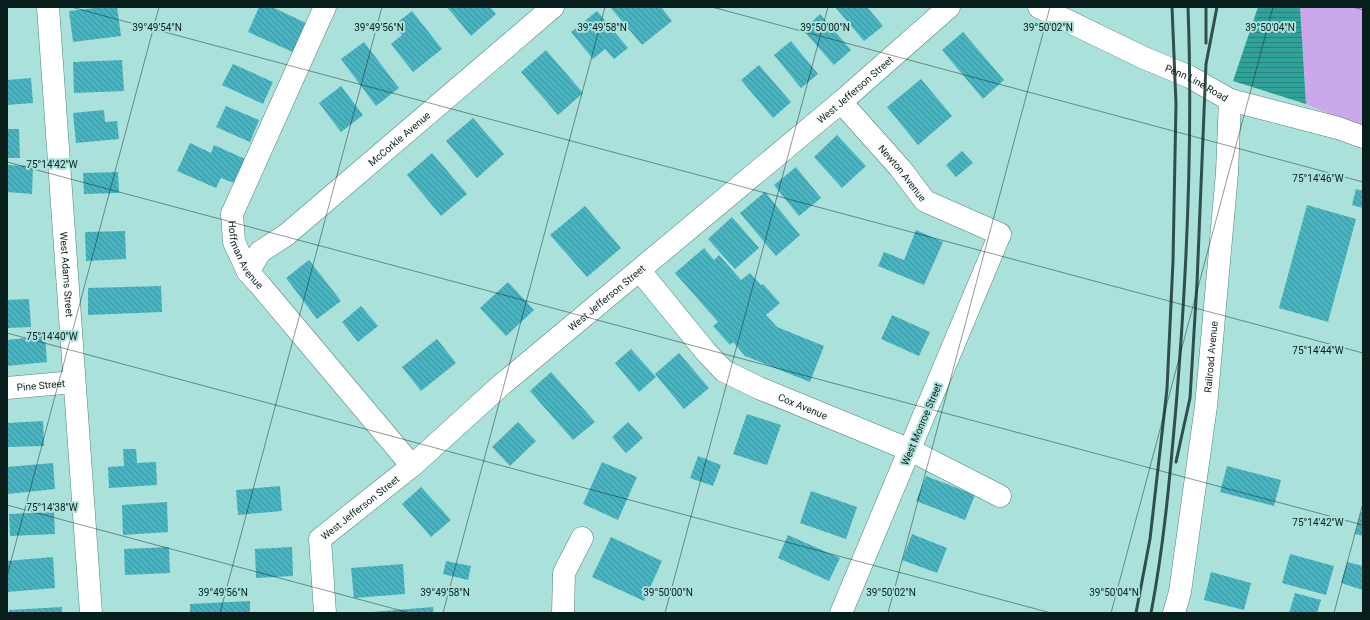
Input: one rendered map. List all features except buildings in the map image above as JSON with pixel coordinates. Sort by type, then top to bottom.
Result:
[{"type":"street","name":"West Adams Street","points":[[48,7],[91,613]]},
{"type":"street","name":"Hoffman Avenue","points":[[325,7],[232,214],[234,242],[248,272],[412,466]]},
{"type":"street","name":"McCorkle Avenue","points":[[248,272],[260,252],[286,235],[553,7]]},
{"type":"street","name":"West Jefferson Street","points":[[325,613],[320,539],[412,466],[499,387],[640,271],[840,102],[949,7]]},
{"type":"street","name":"Penn Line Road","points":[[1039,7],[1142,57],[1190,77],[1230,100],[1338,128],[1363,137]]},
{"type":"street","name":"Railroad Avenue","points":[[1174,613],[1180,592],[1207,398],[1227,173],[1230,100]]},
{"type":"street","name":"Newton Avenue","points":[[840,102],[900,168],[925,201],[1000,234]]},
{"type":"street","name":"West Monroe Street","points":[[841,613],[1000,234]]},
{"type":"street","name":"Cox Avenue","points":[[640,271],[706,352],[724,371],[759,388],[910,450],[1000,496]]},
{"type":"street","name":"Pine Street","points":[[7,388],[74,382]]},
{"type":"street","points":[[563,613],[564,573],[582,538]]},
{"type":"shaded area","points":[[1300,7],[1363,7],[1363,128],[1306,104]]},
{"type":"water","points":[[1258,7],[1300,7],[1306,104],[1233,81]]},
{"type":"railway","points":[[1136,613],[1150,539],[1167,389],[1173,261],[1176,104],[1172,7]]},
{"type":"railway","points":[[1151,613],[1160,562],[1169,485],[1183,307],[1188,207],[1190,107],[1188,7]]},
{"type":"railway","points":[[1206,7],[1206,43]]},
{"type":"railway","points":[[1176,462],[1190,398],[1197,283],[1206,64],[1217,7]]}]
